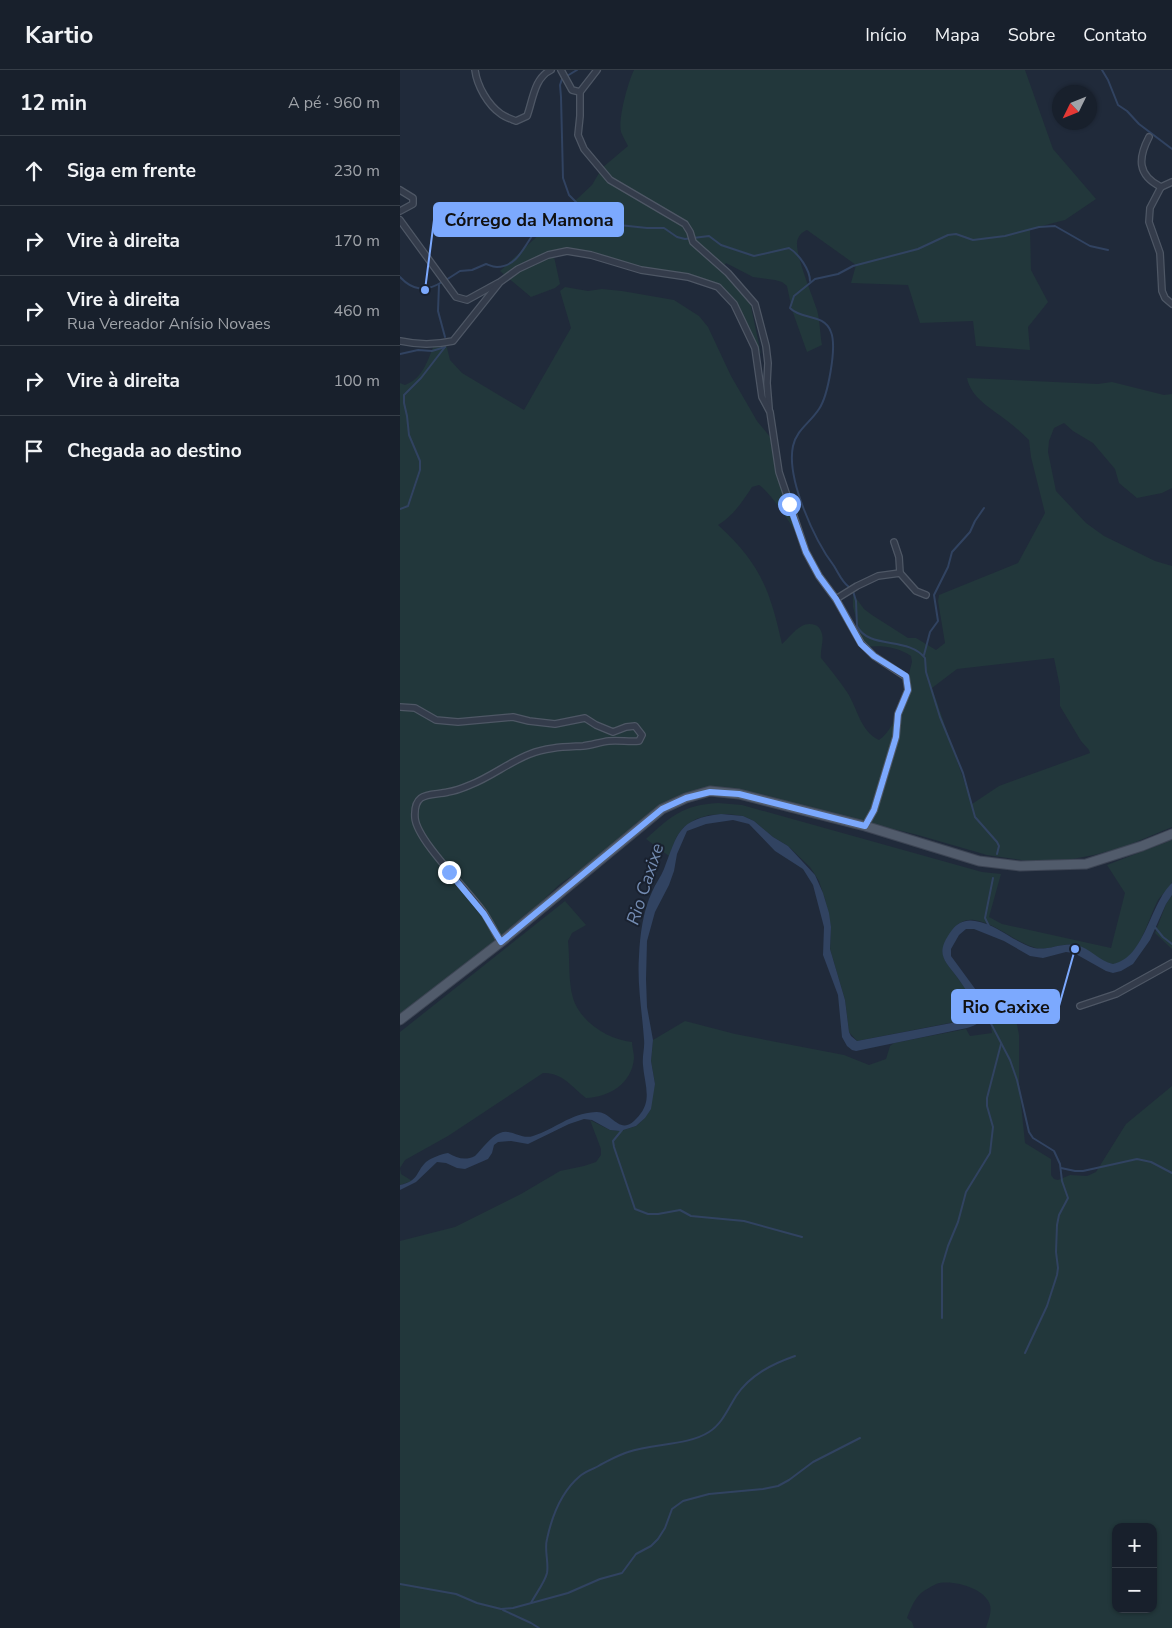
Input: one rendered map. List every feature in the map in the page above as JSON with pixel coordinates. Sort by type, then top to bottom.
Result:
[{"type":"main road","points":[[400,1020],[501,942],[662,809],[686,798],[710,792],[739,794],[865,826],[979,861],[1020,866],[1086,864],[1172,834]]},
{"type":"street","points":[[475,70],[476,77],[486,98],[501,114],[516,121],[526,116],[533,100],[535,86],[551,70]]},
{"type":"street","points":[[597,70],[580,92],[578,135],[584,149],[610,180],[685,224],[693,242],[728,272],[755,304],[766,346],[768,364],[767,383],[779,472],[806,552],[819,576],[836,599],[861,644],[874,656],[906,676],[908,690],[898,714],[896,737],[874,810],[865,826]]},
{"type":"street","points":[[564,74],[572,90],[580,92]]},
{"type":"street","points":[[1149,137],[1141,155],[1141,166],[1151,182],[1161,187]]},
{"type":"street","points":[[1172,182],[1161,187],[1150,208],[1149,222],[1160,253],[1162,291],[1165,298],[1172,304]]},
{"type":"street","points":[[400,190],[412,198],[414,204],[400,211]]},
{"type":"street","points":[[400,220],[456,298],[462,300],[476,296],[518,269],[548,254],[567,252],[591,255],[641,270],[688,278],[718,287],[734,304],[755,348],[762,397],[770,412]]},
{"type":"street","points":[[400,341],[413,344],[436,344],[453,341],[500,282]]},
{"type":"street","points":[[894,542],[900,573],[916,591],[926,594]]},
{"type":"street","points":[[836,599],[878,576],[900,573]]},
{"type":"street","points":[[400,708],[415,708],[436,720],[458,722],[513,717],[555,724],[585,718],[596,726],[613,732],[635,726],[642,735],[639,741],[609,741],[584,746],[560,747],[532,753],[512,762],[491,776],[470,785],[447,793],[423,796],[417,804],[415,818],[422,834],[449,872],[484,914],[501,942]]},
{"type":"street","points":[[1080,1006],[1116,994],[1172,963]]},
{"type":"green space","points":[[634,70],[1025,70],[1053,149],[1096,199],[1065,220],[1030,229],[1031,270],[1048,302],[1028,327],[1030,350],[976,346],[973,321],[920,323],[908,285],[851,283],[856,265],[807,230],[798,238],[797,249],[817,310],[822,345],[807,352],[792,310],[787,286],[775,280],[753,277],[726,263],[723,267],[749,297],[761,354],[731,300],[722,292],[700,280],[646,270],[573,252],[553,252],[560,284],[555,288],[531,297],[500,271],[592,185],[602,168],[628,146],[620,126],[626,91]]},
{"type":"green space","points":[[565,287],[588,291],[602,289],[674,300],[699,316],[708,327],[731,376],[757,421],[775,443],[795,531],[784,514],[759,485],[752,487],[733,513],[718,525],[744,552],[761,578],[773,608],[782,644],[800,627],[810,624],[819,627],[822,637],[821,658],[847,692],[863,725],[879,740],[886,734],[897,715],[912,662],[911,656],[900,650],[888,647],[864,647],[853,607],[853,594],[864,609],[872,615],[908,638],[916,638],[936,650],[945,643],[938,601],[939,595],[1018,563],[1045,513],[1031,457],[1029,440],[977,397],[967,378],[1098,384],[1112,382],[1164,395],[1172,394],[1172,488],[1162,493],[1137,498],[1119,483],[1115,469],[1093,443],[1064,423],[1054,428],[1049,441],[1048,452],[1056,491],[1086,523],[1104,536],[1155,561],[1172,566],[1172,827],[1124,847],[1094,855],[1067,860],[1035,862],[987,855],[759,794],[735,789],[708,789],[665,802],[615,846],[560,884],[501,940],[400,1020],[400,383],[405,385],[420,374],[434,345],[446,344],[450,360],[462,373],[524,410],[571,328],[560,291]],"holes":[[[1054,658],[1060,687],[1060,706],[1090,753],[999,786],[972,804],[932,688],[957,669]]]},
{"type":"green space","points":[[718,803],[742,805],[982,872],[1001,874],[989,917],[1002,924],[1111,948],[1125,893],[1107,865],[1172,840],[1172,882],[1158,900],[1138,945],[1126,959],[1114,964],[1103,961],[1078,946],[1067,944],[1044,949],[1038,948],[1018,941],[997,928],[982,922],[967,920],[962,922],[954,928],[947,939],[943,956],[977,1005],[977,1014],[965,1020],[857,1041],[849,1032],[845,1000],[830,949],[831,927],[825,899],[819,881],[810,867],[788,846],[773,837],[754,821],[743,816],[728,814],[709,815],[696,819],[684,827],[677,836],[669,856],[646,839],[671,818],[686,809]]},
{"type":"green space","points":[[1172,895],[1172,949],[1155,933],[1166,904]]},
{"type":"green space","points":[[565,901],[586,925],[572,933],[568,941],[573,998],[582,1015],[596,1028],[614,1038],[632,1042],[634,1058],[629,1075],[624,1082],[611,1092],[586,1098],[556,1075],[543,1073],[448,1136],[405,1160],[400,1168],[400,1032]]},
{"type":"green space","points":[[999,1011],[1008,1011],[1015,1014],[1019,1035],[1019,1084],[1025,1143],[1051,1159],[1051,1175],[1054,1179],[1058,1180],[1070,1175],[1087,1176],[1096,1172],[1126,1124],[1172,1086],[1172,1628],[986,1628],[990,1616],[990,1605],[987,1599],[967,1586],[943,1583],[936,1584],[920,1594],[916,1599],[907,1618],[912,1622],[914,1628],[400,1628],[400,1241],[455,1227],[521,1194],[560,1171],[596,1162],[601,1155],[601,1149],[590,1120],[610,1130],[620,1131],[636,1126],[645,1118],[655,1084],[651,1061],[653,1040],[685,1021],[735,1034],[844,1055],[869,1065],[886,1059],[890,1046],[894,1043],[966,1029],[970,1036],[992,1033],[993,1018]]},
{"type":"green space","points":[[400,1168],[401,1174],[412,1181],[400,1185]]},
{"type":"water","points":[[721,814],[743,816],[754,821],[773,837],[788,846],[815,875],[829,913],[831,927],[830,949],[845,1000],[849,1032],[857,1041],[962,1021],[977,1014],[977,1005],[948,965],[942,950],[954,928],[962,922],[983,923],[1034,948],[1076,945],[1113,964],[1124,960],[1133,952],[1164,892],[1172,883],[1172,895],[1150,940],[1133,964],[1113,973],[1074,953],[1066,952],[1043,958],[1030,956],[1004,941],[974,929],[966,929],[959,935],[951,949],[951,956],[984,1001],[986,1011],[983,1019],[967,1028],[856,1051],[847,1046],[842,1037],[838,995],[823,955],[824,927],[813,885],[803,869],[775,851],[749,824],[733,820],[706,824],[687,831],[677,854],[669,885],[655,912],[647,941],[647,1007],[653,1040],[651,1061],[655,1084],[651,1109],[645,1118],[636,1126],[620,1131],[610,1130],[592,1120],[584,1119],[569,1124],[528,1144],[511,1141],[498,1142],[494,1145],[488,1159],[465,1169],[437,1162],[416,1182],[400,1190],[400,1185],[414,1179],[426,1162],[431,1159],[448,1153],[461,1158],[471,1158],[486,1143],[500,1133],[508,1132],[529,1137],[586,1113],[596,1112],[608,1116],[617,1123],[628,1125],[641,1113],[647,1096],[643,1065],[644,1042],[639,987],[639,948],[646,907],[677,837],[682,830],[696,820]]},
{"type":"waterway","points":[[577,70],[562,79],[560,85],[563,178],[569,195],[578,204],[619,225],[664,228],[677,237],[685,239],[709,236],[721,245],[754,256],[789,248],[803,263],[810,281]]},
{"type":"waterway","points":[[1102,70],[1118,105],[1172,149]]},
{"type":"waterway","points":[[446,280],[460,271],[472,270],[486,264],[496,267],[506,265],[514,261],[536,230],[549,218],[562,213],[586,210]]},
{"type":"waterway","points":[[849,587],[842,580],[826,555],[811,526],[798,492],[794,475],[793,446],[797,435],[819,409],[826,394],[833,349],[833,339],[828,326],[818,319],[800,314],[790,308],[794,296],[815,279],[838,274],[853,266],[918,249],[948,235],[956,234],[973,240],[1005,236],[1039,227],[1055,226],[1090,246],[1108,250]]},
{"type":"waterway","points":[[400,277],[410,285],[425,289],[442,282]]},
{"type":"waterway","points":[[439,285],[438,311],[445,337]]},
{"type":"waterway","points":[[400,354],[418,350],[432,351],[445,347]]},
{"type":"waterway","points":[[400,509],[408,506],[420,470],[420,461],[409,435],[404,395],[421,378],[445,347]]},
{"type":"waterway","points":[[924,655],[930,632],[938,621],[934,595],[948,567],[952,552],[970,532],[984,508]]},
{"type":"waterway","points":[[853,591],[856,601],[857,626],[863,633],[879,641],[909,647],[918,651],[925,658],[926,672],[940,717],[963,773],[975,817],[997,842],[999,846],[997,854]]},
{"type":"waterway","points":[[989,926],[985,918],[993,878]]},
{"type":"waterway","points":[[1154,926],[1172,944]]},
{"type":"waterway","points":[[986,1014],[1010,1060],[1017,1080],[1029,1132],[1033,1138],[1054,1151],[1060,1164],[1062,1181],[1068,1198],[1059,1215],[1057,1225],[1057,1275],[1047,1306],[1025,1353]]},
{"type":"waterway","points":[[942,1318],[942,1266],[958,1222],[966,1192],[990,1153],[993,1127],[987,1106],[987,1098],[1001,1044]]},
{"type":"waterway","points":[[622,1130],[613,1141],[635,1209],[648,1214],[680,1210],[691,1216],[744,1221],[802,1237]]},
{"type":"waterway","points":[[1061,1168],[1083,1171],[1137,1159],[1151,1162],[1172,1173]]},
{"type":"waterway","points":[[531,1603],[546,1577],[546,1543],[555,1513],[563,1496],[580,1476],[624,1453],[691,1440],[709,1432],[721,1421],[736,1396],[748,1382],[770,1367],[795,1356]]},
{"type":"waterway","points":[[400,1584],[456,1594],[477,1603],[501,1609],[513,1608],[568,1593],[600,1579],[622,1573],[636,1554],[651,1546],[658,1539],[665,1528],[672,1509],[683,1501],[709,1494],[778,1486],[813,1462],[860,1438]]},
{"type":"waterway","points":[[503,1610],[539,1628]]},
{"type":"place","name":"Córrego da Mamona","points":[[425,290]]},
{"type":"place","name":"Rio Caxixe","points":[[1075,949]]},
{"type":"route","points":[[449,872],[484,914],[501,942],[662,809],[686,798],[710,792],[739,794],[865,826],[874,810],[896,737],[898,714],[908,690],[906,676],[874,656],[861,644],[836,599],[819,576],[806,552],[789,504]]}]
